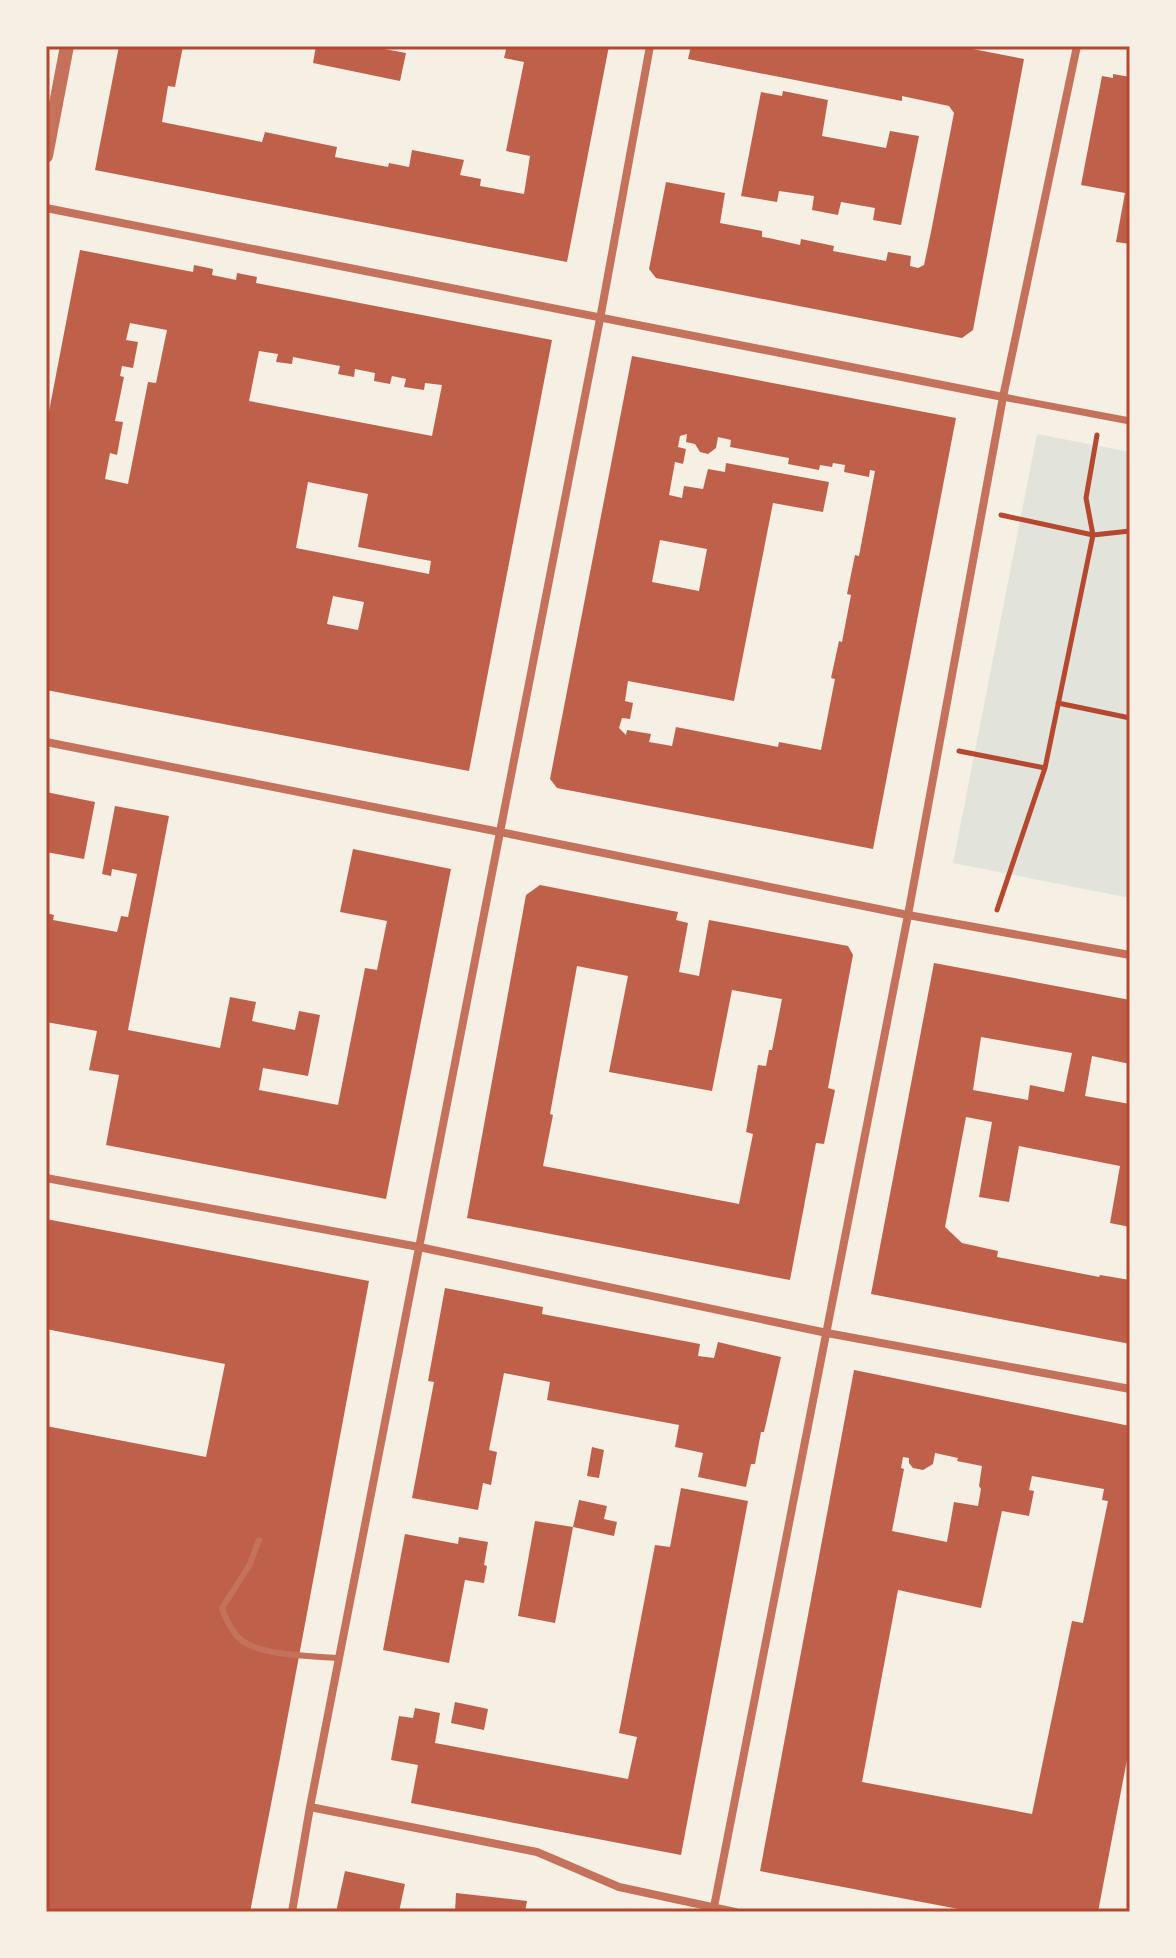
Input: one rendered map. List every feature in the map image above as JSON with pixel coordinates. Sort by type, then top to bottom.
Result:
[{"type":"street","points":[[46,156],[67,46]]},
{"type":"street","points":[[292,1912],[650,46]]},
{"type":"street","points":[[713,1910],[908,915],[1003,397],[1077,46]]},
{"type":"street","points":[[46,208],[1130,421]]},
{"type":"street","points":[[46,742],[908,915],[1130,955]]},
{"type":"street","points":[[46,1178],[419,1247],[827,1333],[1130,1389]]},
{"type":"street","points":[[310,1807],[537,1852],[619,1887],[713,1910],[735,1912]]},
{"type":"lane","points":[[259,1540],[249,1566],[222,1608],[228,1624],[243,1641],[274,1653],[339,1658]]},
{"type":"path","points":[[990,930],[1045,768],[1093,535],[1086,498],[1101,415]]},
{"type":"path","points":[[981,511],[1093,535],[1130,531]]},
{"type":"path","points":[[1058,703],[1130,718]]},
{"type":"path","points":[[939,747],[1045,768]]},
{"type":"shaded area","points":[[1037,434],[1130,452],[1130,898],[953,863]]},
{"type":"building","points":[[119,46],[183,46],[175,87],[168,86],[162,122],[262,142],[265,132],[337,147],[335,157],[388,167],[389,163],[409,167],[412,150],[464,160],[460,175],[481,179],[480,186],[524,194],[530,156],[506,151],[524,62],[504,58],[507,46],[609,46],[567,262],[95,170]]},
{"type":"building","points":[[316,46],[368,46],[406,53],[400,81],[313,63]]},
{"type":"building","points":[[691,46],[957,46],[1024,59],[973,330],[962,338],[656,278],[649,269],[666,182],[725,193],[720,223],[762,231],[762,237],[800,245],[801,239],[834,246],[833,251],[886,261],[888,252],[911,256],[910,266],[918,268],[924,265],[954,113],[949,106],[902,96],[902,101],[688,59]]},
{"type":"building","points":[[1113,74],[1130,77],[1130,244],[1116,242],[1125,193],[1081,185],[1102,76],[1113,78]]},
{"type":"building","points":[[783,91],[828,100],[822,136],[886,148],[890,131],[919,136],[901,225],[873,220],[875,208],[841,202],[838,215],[812,210],[814,196],[779,191],[777,202],[741,196],[761,92],[782,96]]},
{"type":"building","points":[[80,250],[193,272],[194,265],[213,269],[212,275],[236,280],[237,273],[257,277],[256,283],[552,340],[469,771],[46,690],[46,427]],"holes":[[[130,323],[167,330],[156,383],[148,382],[128,484],[105,479],[110,453],[117,455],[123,422],[115,421],[124,377],[120,376],[122,366],[133,368],[138,342],[126,340]],[[259,351],[278,354],[276,362],[292,364],[293,357],[340,366],[338,374],[354,377],[355,369],[375,373],[374,381],[390,384],[392,376],[406,379],[404,387],[424,390],[425,383],[442,385],[432,436],[249,401]],[[308,482],[368,494],[358,547],[431,561],[429,574],[296,548]],[[333,596],[364,602],[358,630],[327,624]]]},
{"type":"building","points":[[632,356],[956,418],[873,849],[557,788],[550,779]],"holes":[[[687,434],[686,442],[695,444],[700,452],[708,454],[716,448],[718,437],[731,440],[730,447],[789,458],[788,464],[819,470],[820,465],[832,467],[833,463],[845,465],[844,472],[869,477],[870,470],[875,471],[859,556],[855,555],[847,594],[851,595],[831,678],[835,679],[821,750],[779,742],[778,747],[676,727],[672,746],[649,742],[651,734],[627,730],[626,735],[619,728],[622,718],[630,719],[633,703],[625,701],[628,681],[734,701],[773,503],[823,512],[829,482],[726,463],[725,472],[708,469],[703,489],[684,486],[682,498],[669,495],[675,462],[683,464],[686,449],[678,447],[680,436]],[[660,540],[707,549],[699,591],[652,582]]]},
{"type":"building","points":[[46,792],[95,802],[84,859],[46,852]]},
{"type":"building","points":[[115,806],[169,816],[128,1030],[220,1048],[230,997],[256,1002],[252,1021],[295,1030],[299,1011],[320,1015],[308,1076],[263,1068],[259,1090],[338,1105],[365,968],[377,970],[387,921],[340,912],[353,849],[451,869],[386,1199],[106,1145],[119,1075],[89,1070],[97,1031],[46,1022],[46,913],[54,915],[53,920],[117,932],[121,916],[128,917],[137,874],[112,869],[111,876],[102,874]]},
{"type":"building","points":[[540,885],[678,912],[676,920],[688,923],[679,972],[699,976],[709,920],[848,946],[853,955],[828,1088],[835,1090],[824,1144],[816,1143],[790,1280],[467,1218],[526,895]],"holes":[[[577,966],[628,976],[609,1072],[712,1091],[732,990],[782,999],[772,1050],[769,1050],[766,1066],[758,1065],[746,1132],[753,1134],[739,1204],[543,1166]]]},
{"type":"building","points":[[934,963],[1130,1000],[1130,1064],[1092,1056],[1085,1096],[1130,1104],[1130,1227],[1110,1223],[1120,1166],[1019,1146],[1009,1202],[979,1197],[992,1122],[966,1117],[945,1227],[962,1243],[998,1251],[997,1257],[1130,1280],[1130,1344],[871,1294]],"holes":[[[981,1037],[1072,1053],[1064,1092],[1030,1085],[1028,1100],[973,1090]]]},
{"type":"building","points":[[46,1219],[369,1281],[250,1912],[46,1912],[46,1426],[206,1457],[225,1364],[46,1329]]},
{"type":"building","points":[[445,1288],[543,1307],[542,1314],[700,1344],[698,1356],[714,1358],[718,1342],[781,1357],[764,1432],[761,1432],[755,1464],[751,1464],[746,1487],[698,1477],[703,1453],[675,1447],[679,1425],[547,1400],[550,1382],[504,1373],[489,1450],[497,1452],[491,1485],[483,1483],[478,1510],[412,1498],[434,1382],[428,1381]]},
{"type":"building","points":[[854,1370],[1130,1426],[1130,1744],[1098,1912],[974,1912],[760,1871]],"holes":[[[935,1453],[982,1466],[978,1506],[954,1502],[947,1542],[892,1531],[904,1469],[901,1468],[903,1457],[909,1458],[913,1468],[923,1470],[933,1464]],[[1032,1476],[1104,1489],[1102,1500],[1108,1501],[1083,1623],[1072,1621],[1032,1814],[862,1782],[898,1590],[981,1608],[1002,1511],[1029,1516],[1034,1491],[1029,1490]]]},
{"type":"building","points":[[592,1447],[604,1450],[599,1478],[587,1476]]},
{"type":"building","points":[[681,1488],[748,1501],[681,1855],[411,1803],[418,1765],[391,1760],[399,1716],[413,1718],[415,1708],[440,1713],[435,1743],[628,1779],[637,1737],[619,1733],[655,1545],[670,1547]]},
{"type":"building","points":[[579,1500],[607,1506],[604,1519],[617,1522],[614,1536],[573,1527]]},
{"type":"building","points":[[535,1521],[573,1527],[555,1623],[518,1616]]},
{"type":"building","points":[[405,1534],[458,1544],[459,1537],[488,1542],[484,1583],[465,1580],[449,1663],[383,1650]]},
{"type":"building","points":[[455,1702],[488,1709],[484,1730],[451,1723]]},
{"type":"building","points":[[345,1871],[405,1884],[399,1912],[336,1912]]},
{"type":"building","points":[[456,1893],[527,1901],[525,1912],[455,1912]]}]
